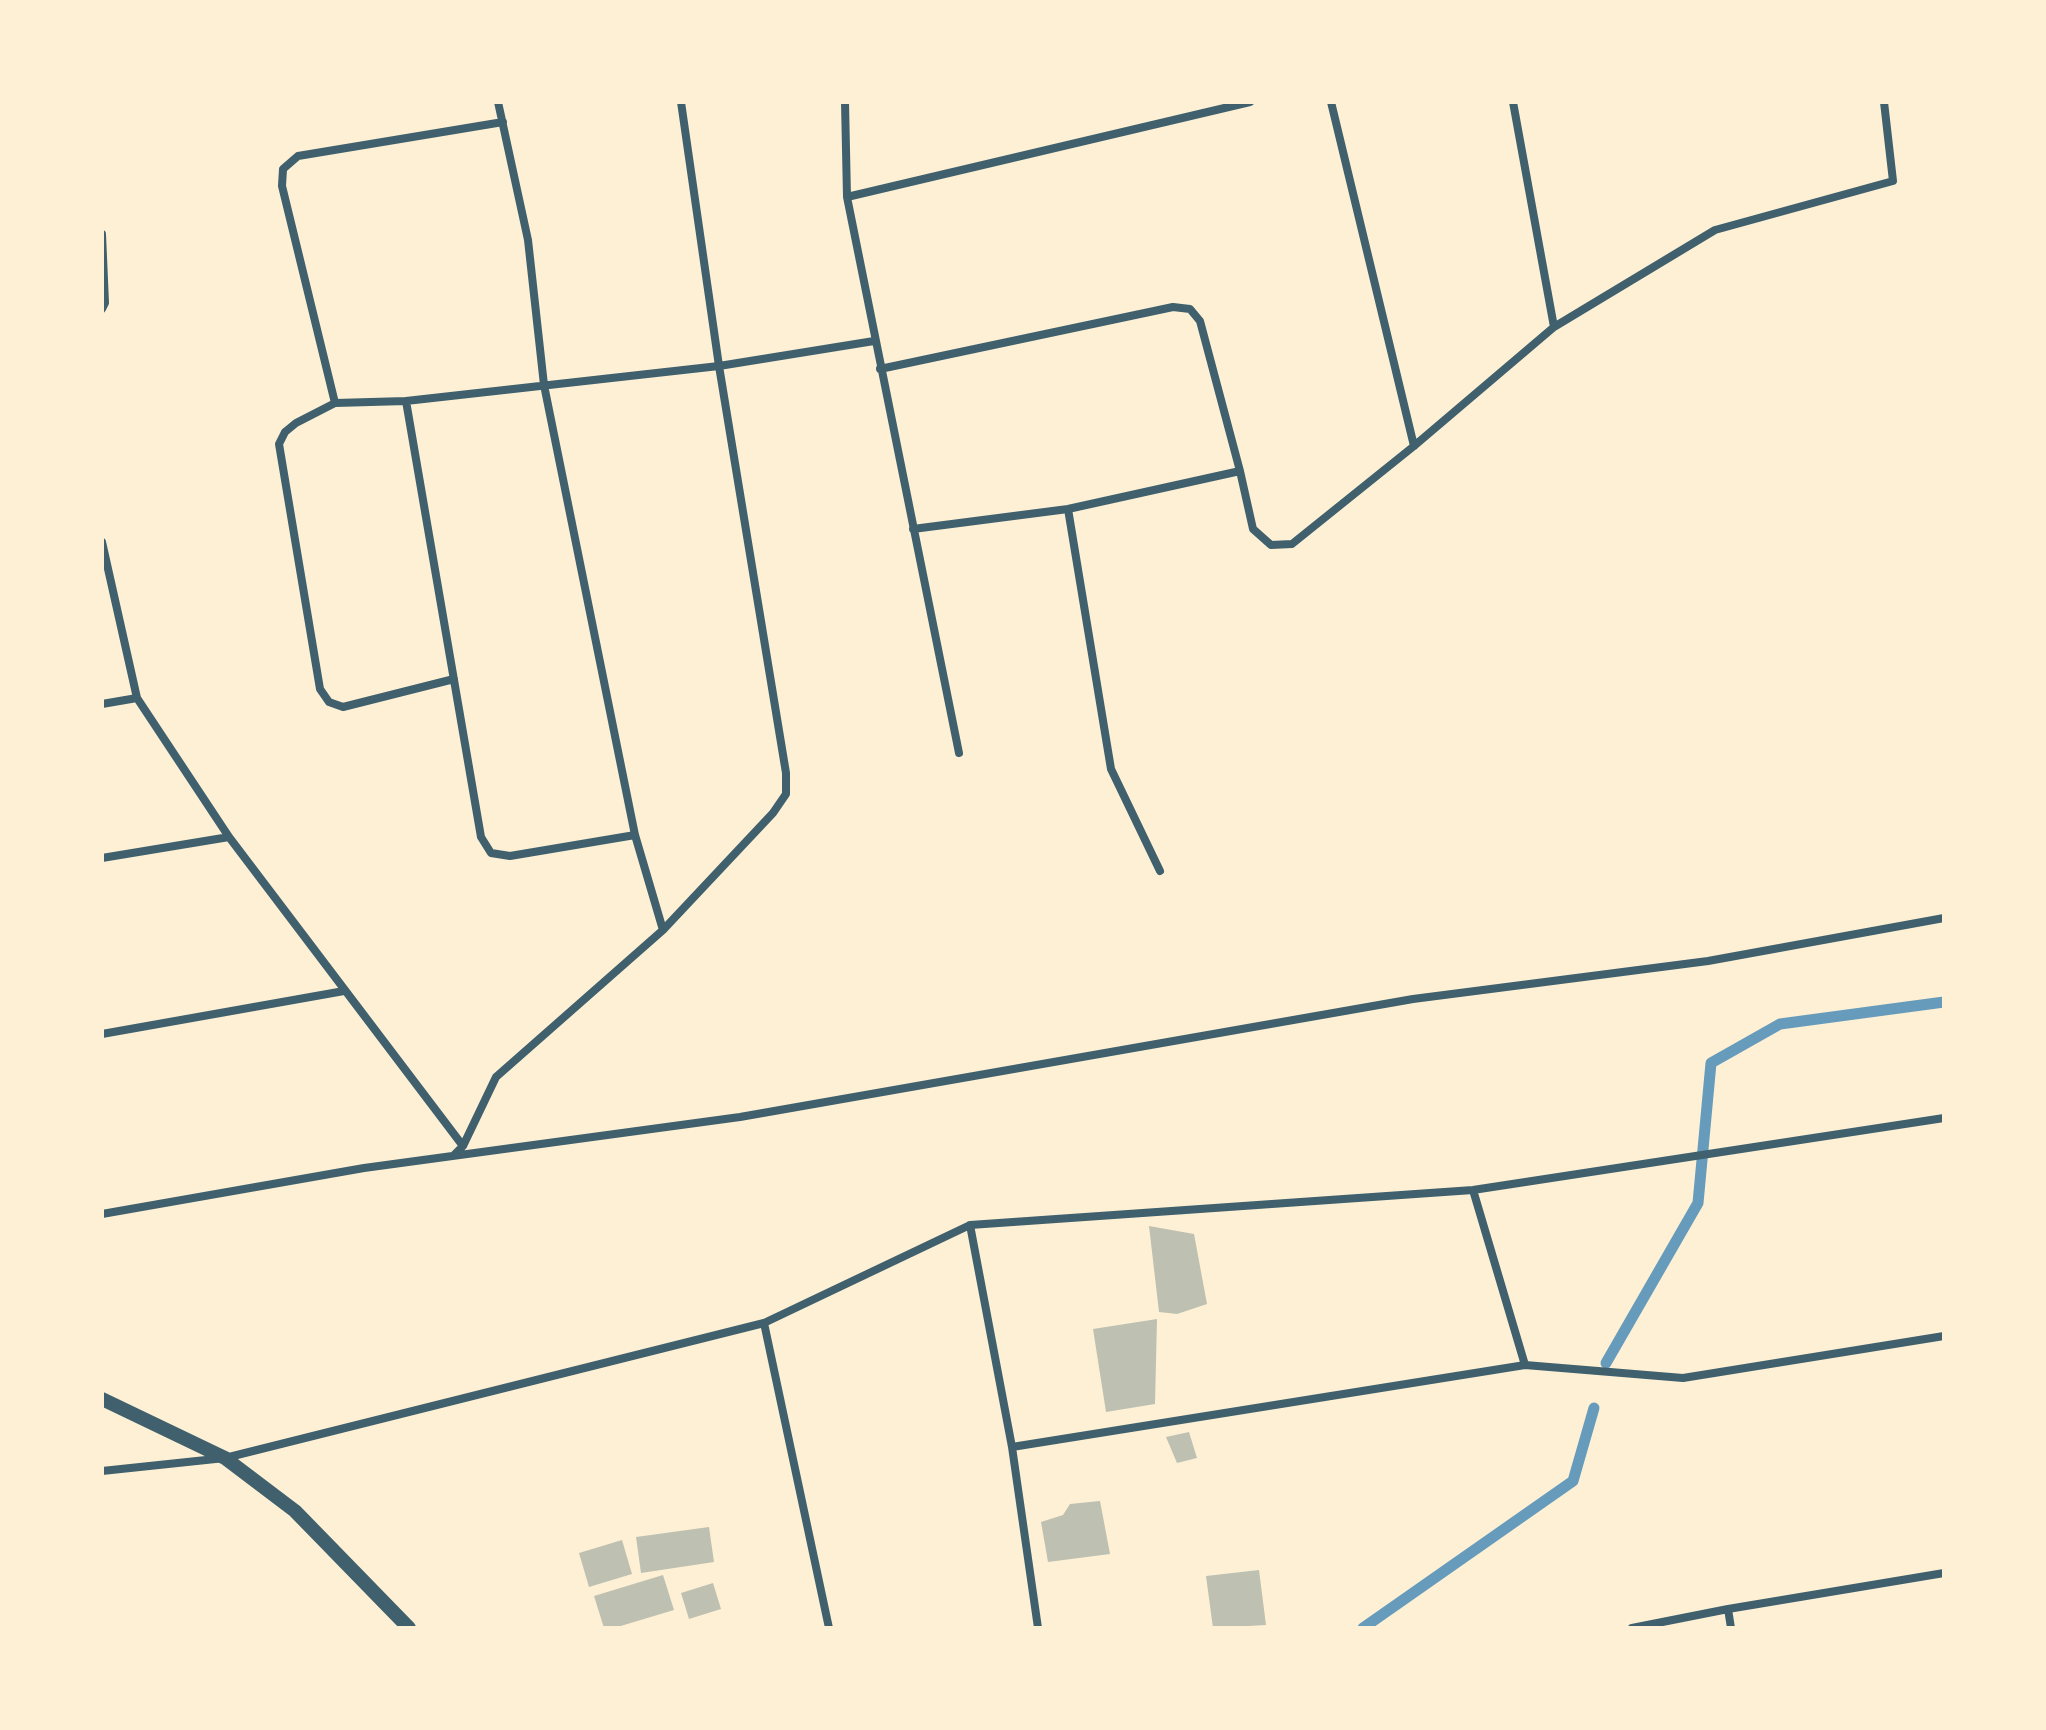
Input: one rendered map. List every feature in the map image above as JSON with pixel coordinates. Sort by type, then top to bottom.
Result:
[{"type":"street","points":[[498,102],[528,240],[544,385],[635,835],[663,930]]},
{"type":"street","points":[[454,1155],[463,1146],[496,1077],[663,930],[773,813],[786,794],[786,773],[719,366],[681,102]]},
{"type":"street","points":[[845,102],[847,197],[959,753]]},
{"type":"street","points":[[847,197],[1250,102]]},
{"type":"street","points":[[1331,102],[1414,446]]},
{"type":"street","points":[[1513,102],[1554,327]]},
{"type":"street","points":[[880,369],[1173,307],[1190,309],[1200,321],[1253,529],[1271,545],[1292,544],[1554,327],[1715,230],[1893,181],[1884,102]]},
{"type":"street","points":[[335,403],[282,186],[283,169],[298,156],[503,122]]},
{"type":"street","points":[[102,234],[105,303],[102,309]]},
{"type":"street","points":[[454,679],[343,707],[329,702],[320,689],[279,444],[285,432],[296,423],[335,403],[406,401],[719,366],[874,341]]},
{"type":"street","points":[[406,401],[481,837],[491,853],[510,856],[635,835]]},
{"type":"street","points":[[913,529],[1068,509],[1240,471]]},
{"type":"street","points":[[1068,509],[1111,769],[1160,871]]},
{"type":"street","points":[[102,542],[137,698],[229,837],[463,1146]]},
{"type":"street","points":[[102,704],[137,698]]},
{"type":"street","points":[[102,858],[229,837]]},
{"type":"street","points":[[102,1214],[454,1155],[740,1117],[1413,999],[1708,961],[1944,918]]},
{"type":"street","points":[[102,1034],[344,991]]},
{"type":"street","points":[[102,1471],[225,1458],[764,1323],[970,1225],[1473,1190],[1944,1118]]},
{"type":"street","points":[[1473,1190],[1525,1365]]},
{"type":"street","points":[[970,1225],[1012,1447],[1038,1628]]},
{"type":"street","points":[[764,1323],[829,1628]]},
{"type":"street","points":[[1012,1447],[1525,1365],[1683,1378],[1944,1336]]},
{"type":"street","points":[[102,1399],[225,1458],[295,1511],[409,1628]]},
{"type":"street","points":[[1632,1628],[1944,1573]]},
{"type":"street","points":[[1728,1609],[1731,1628]]},
{"type":"building","points":[[1149,1226],[1194,1234],[1207,1304],[1177,1314],[1159,1312]]},
{"type":"building","points":[[1157,1319],[1155,1404],[1106,1412],[1093,1329]]},
{"type":"building","points":[[1189,1432],[1197,1458],[1177,1463],[1166,1437]]},
{"type":"building","points":[[1100,1501],[1110,1554],[1048,1562],[1041,1522],[1063,1515],[1070,1504]]},
{"type":"building","points":[[709,1527],[714,1562],[641,1573],[636,1537]]},
{"type":"building","points":[[622,1540],[632,1574],[589,1587],[579,1553]]},
{"type":"building","points":[[1259,1570],[1266,1625],[1213,1628],[1206,1576]]},
{"type":"building","points":[[663,1575],[674,1610],[614,1628],[604,1628],[594,1596]]},
{"type":"building","points":[[713,1583],[721,1609],[689,1619],[681,1593]]},
{"type":"waterway","points":[[1606,1363],[1698,1203],[1711,1063],[1780,1024],[1944,1002]]},
{"type":"waterway","points":[[1363,1628],[1573,1481],[1594,1408]]}]
